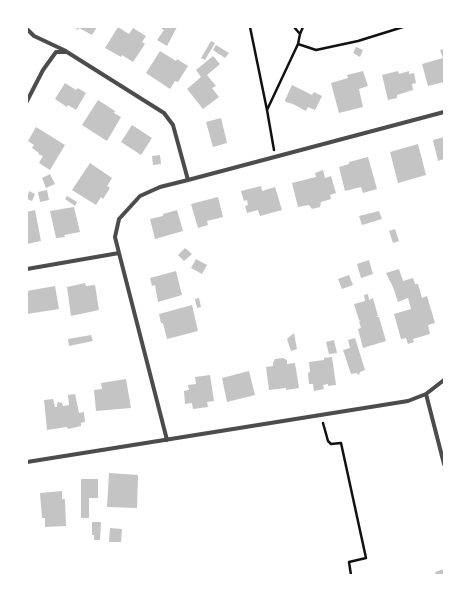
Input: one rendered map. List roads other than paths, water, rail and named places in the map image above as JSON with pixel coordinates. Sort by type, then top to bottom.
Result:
[{"type":"street","points":[[27,29],[34,36],[68,52],[164,113],[173,125],[188,180]]},
{"type":"street","points":[[27,101],[43,70],[56,52],[68,52]]},
{"type":"street","points":[[167,440],[115,237],[119,219],[140,196],[160,187],[444,112]]},
{"type":"street","points":[[27,269],[119,252]]},
{"type":"street","points":[[27,462],[408,401],[426,394],[444,380]]},
{"type":"street","points":[[426,394],[444,464]]}]
